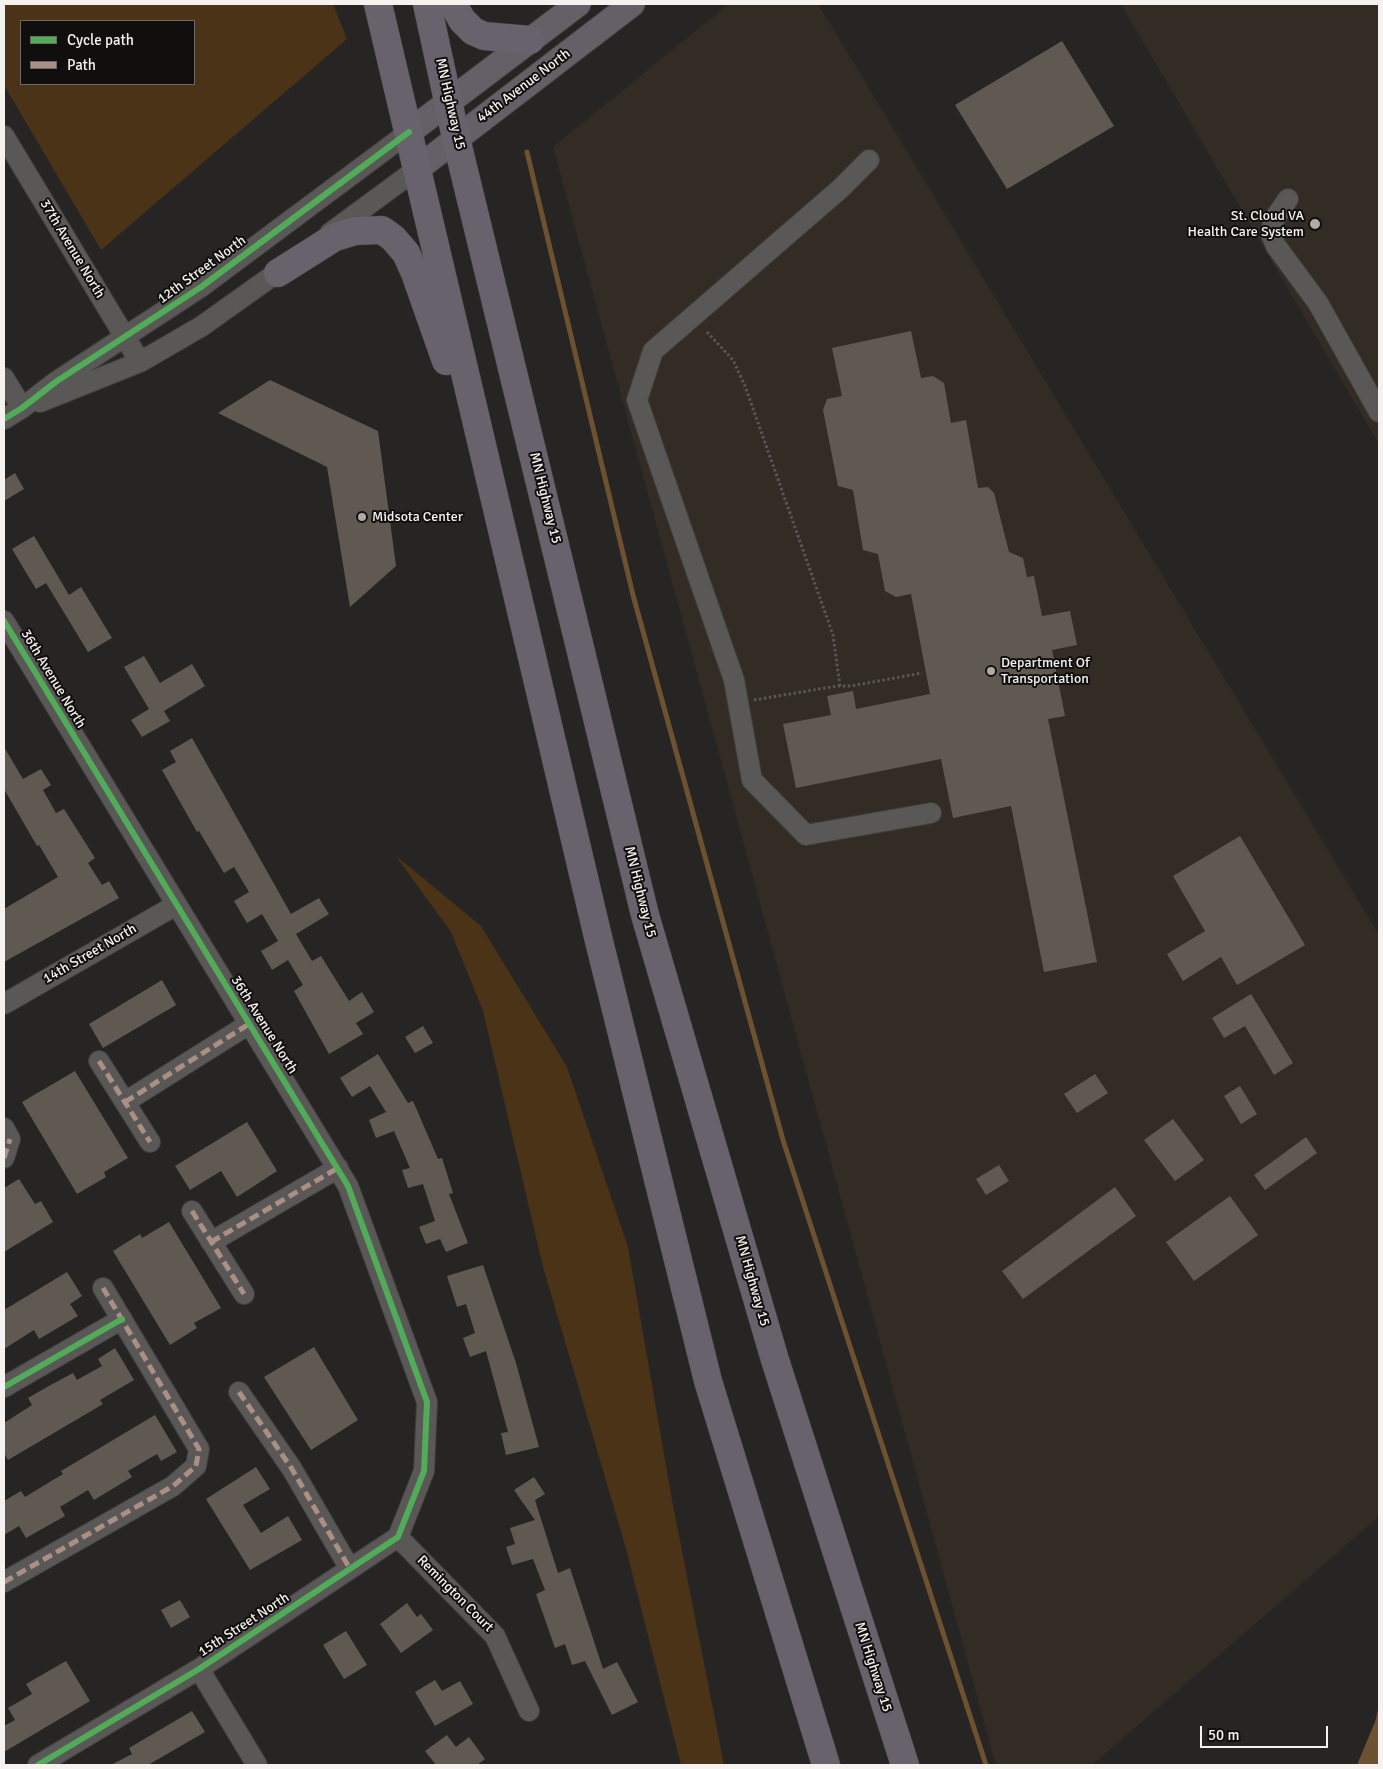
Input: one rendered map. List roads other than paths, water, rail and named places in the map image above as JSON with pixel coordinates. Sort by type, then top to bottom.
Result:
[{"type":"highway","points":[[378,4],[598,937],[708,1381],[826,1765]]},
{"type":"highway","name":"MN Highway 15","points":[[427,4],[456,138],[645,915],[775,1360],[905,1765]]},
{"type":"highway","points":[[454,4],[462,20],[473,31],[484,36],[530,40]]},
{"type":"highway","points":[[278,273],[336,237],[355,231],[382,230],[393,238],[406,252],[416,273],[442,348],[515,583]]},
{"type":"main road","points":[[449,101],[578,4]]},
{"type":"main road","name":"44th Avenue North","points":[[417,169],[632,4]]},
{"type":"main road","name":"12th Street North","points":[[409,132],[449,101]]},
{"type":"street","name":"12th Street North","points":[[4,419],[22,408],[57,381],[201,287],[409,132]]},
{"type":"street","name":"37th Avenue North","points":[[4,136],[140,362]]},
{"type":"street","points":[[869,160],[840,189],[653,351],[637,400],[734,680],[752,780],[806,835],[931,813]]},
{"type":"street","name":"12th Street North","points":[[22,408],[140,362],[202,326],[278,273],[417,169]]},
{"type":"street","points":[[1288,199],[1272,221],[1271,234],[1276,246],[1318,303],[1379,412]]},
{"type":"street","points":[[4,378],[22,408]]},
{"type":"street","name":"36th Avenue North","points":[[4,621],[348,1186],[426,1402],[424,1470],[398,1537]]},
{"type":"street","name":"14th Street North","points":[[4,1004],[176,905]]},
{"type":"street","points":[[125,1102],[249,1024]]},
{"type":"street","points":[[99,1062],[150,1142]]},
{"type":"street","points":[[4,1158],[7,1133]]},
{"type":"street","points":[[211,1242],[338,1168]]},
{"type":"street","points":[[192,1211],[244,1294]]},
{"type":"street","points":[[4,1582],[174,1486],[196,1466],[199,1449],[103,1288]]},
{"type":"street","points":[[4,1388],[122,1319]]},
{"type":"street","points":[[239,1392],[292,1469],[350,1569]]},
{"type":"street","name":"15th Street North","points":[[38,1765],[200,1669],[398,1537]]},
{"type":"street","name":"Remington Court","points":[[398,1537],[496,1636],[528,1711]]},
{"type":"street","points":[[200,1669],[257,1765]]},
{"type":"waterway","points":[[527,152],[633,595],[783,1140],[986,1765]]},
{"type":"place","name":"St. Cloud VA Health Care System","points":[[1315,224]]},
{"type":"place","name":"Midsota Center","points":[[362,517]]},
{"type":"place","name":"Department Of Transportation","points":[[991,671]]}]
